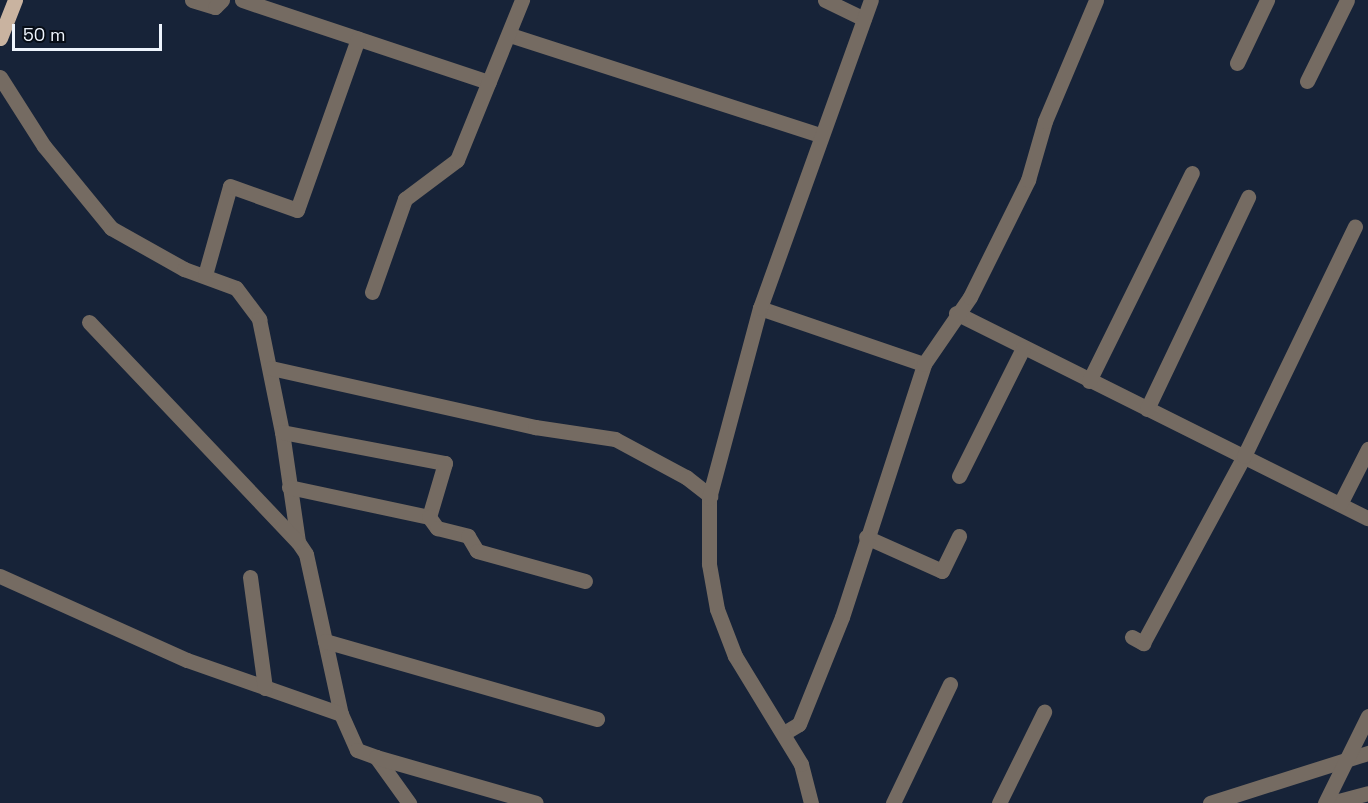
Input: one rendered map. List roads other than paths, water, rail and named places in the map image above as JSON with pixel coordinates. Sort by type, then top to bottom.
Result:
[{"type":"main road","points":[[0,38],[15,0]]},
{"type":"street","points":[[192,0],[214,8],[222,0]]},
{"type":"street","points":[[242,0],[489,82]]},
{"type":"street","points":[[372,292],[405,199],[457,159],[522,0]]},
{"type":"street","points":[[825,0],[864,19]]},
{"type":"street","points":[[811,803],[801,764],[735,656],[717,609],[709,564],[710,496],[760,308],[820,135],[871,0]]},
{"type":"street","points":[[784,733],[799,724],[842,617],[866,537],[924,364],[956,313],[970,297],[1028,180],[1045,121],[1096,0]]},
{"type":"street","points":[[1237,63],[1267,0]]},
{"type":"street","points":[[1307,81],[1347,0]]},
{"type":"street","points":[[510,34],[820,135]]},
{"type":"street","points":[[205,275],[230,186],[297,210],[358,39]]},
{"type":"street","points":[[0,77],[44,146],[95,213],[111,228],[174,264],[236,288],[259,319],[271,368],[298,542]]},
{"type":"street","points":[[1089,381],[1192,173]]},
{"type":"street","points":[[1147,410],[1248,197]]},
{"type":"street","points":[[1132,637],[1143,643],[1244,456],[1355,226]]},
{"type":"street","points":[[760,308],[924,364]]},
{"type":"street","points":[[956,313],[1368,518]]},
{"type":"street","points":[[89,322],[298,542],[306,554],[341,714],[357,750],[536,803]]},
{"type":"street","points":[[959,476],[1023,348]]},
{"type":"street","points":[[271,368],[535,427],[615,439],[686,477],[710,496]]},
{"type":"street","points":[[282,432],[445,463],[429,517]]},
{"type":"street","points":[[1340,504],[1368,449]]},
{"type":"street","points":[[289,488],[429,517],[437,528],[468,536],[477,550],[585,581]]},
{"type":"street","points":[[866,537],[942,571],[959,536]]},
{"type":"street","points":[[0,576],[187,660],[341,714]]},
{"type":"street","points":[[250,577],[265,688]]},
{"type":"street","points":[[325,641],[597,719]]},
{"type":"street","points":[[893,803],[950,684]]},
{"type":"street","points":[[999,803],[1044,711]]},
{"type":"street","points":[[1325,803],[1368,716]]},
{"type":"street","points":[[1210,803],[1368,753]]},
{"type":"street","points":[[376,757],[409,803]]},
{"type":"street","points":[[1331,803],[1368,793]]}]
